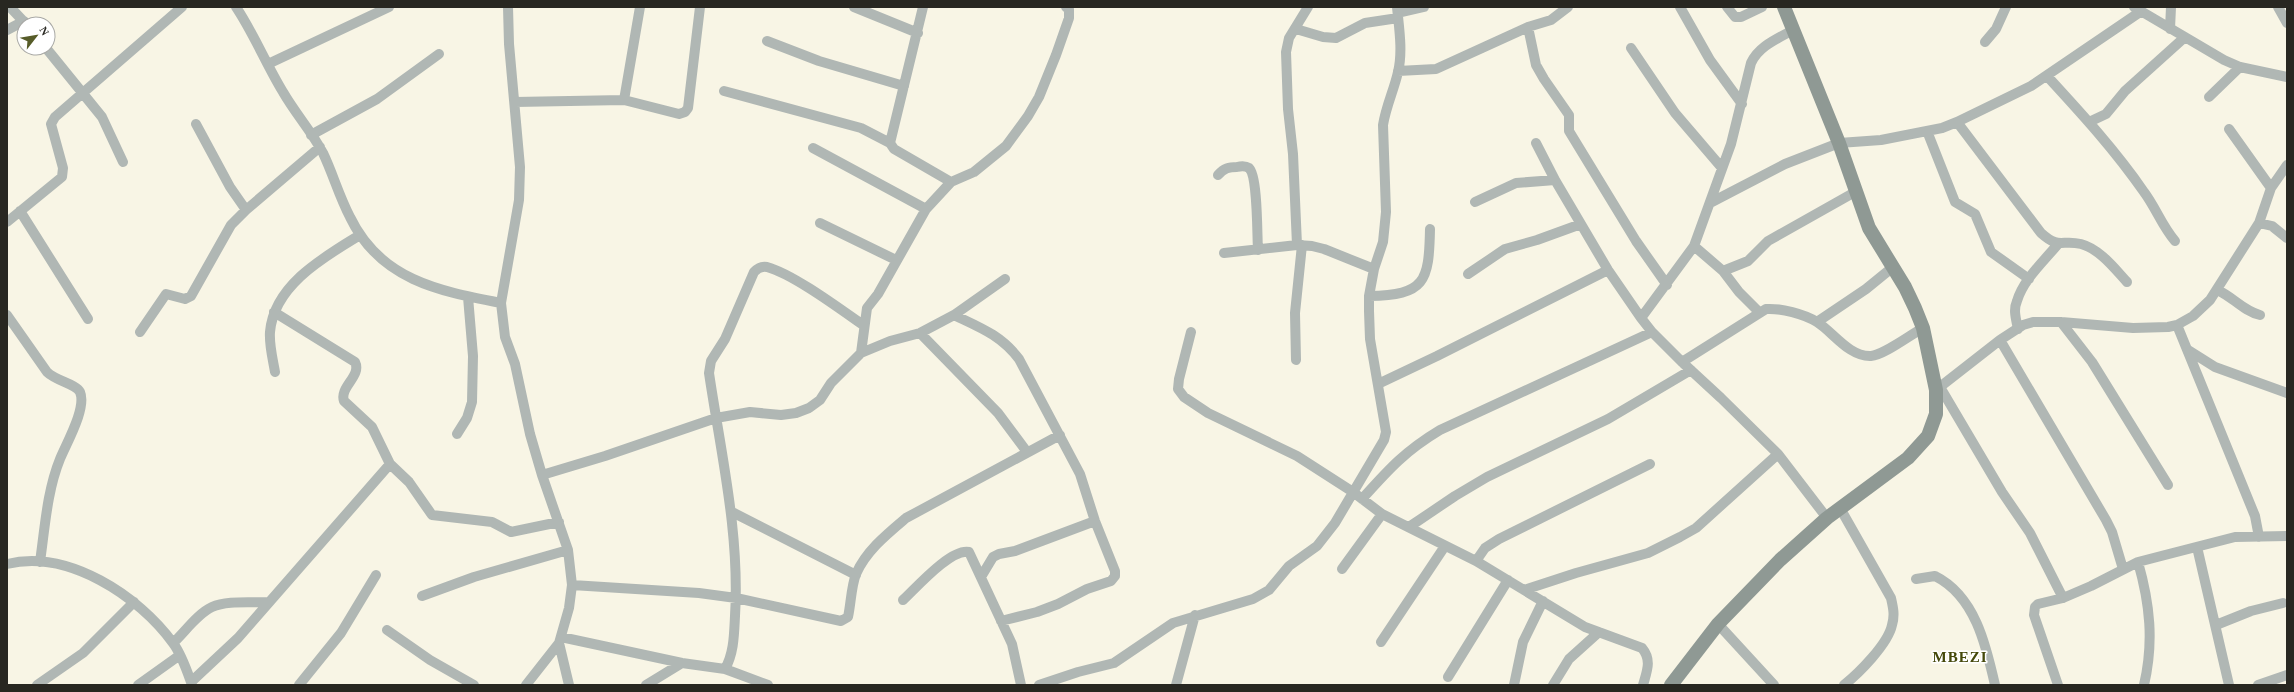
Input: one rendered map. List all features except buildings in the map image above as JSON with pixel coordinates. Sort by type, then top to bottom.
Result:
[{"type":"street","points":[[10,7],[18,16]]},
{"type":"street","points":[[7,222],[62,177],[63,168],[51,124],[55,117],[182,7]]},
{"type":"street","points":[[236,7],[282,91],[320,147],[350,218],[370,249],[395,271],[432,287],[468,297],[501,303]]},
{"type":"street","points":[[268,64],[389,7]]},
{"type":"street","points":[[508,7],[509,44],[520,167],[519,200],[501,303],[505,337],[514,364],[542,475],[568,550],[572,585],[569,608],[560,640],[526,685]]},
{"type":"street","points":[[624,100],[640,7]]},
{"type":"street","points":[[515,102],[624,100],[679,114],[685,112],[688,108],[700,7]]},
{"type":"street","points":[[854,7],[918,33]]},
{"type":"street","points":[[890,142],[918,33],[923,7]]},
{"type":"street","points":[[1296,360],[1295,313],[1299,245],[1294,161],[1288,109],[1286,52],[1289,38],[1296,29],[1308,7]]},
{"type":"street","points":[[1296,29],[1323,37],[1336,38],[1365,23],[1424,7]]},
{"type":"street","points":[[1398,72],[1436,69],[1528,27],[1550,20],[1568,7]]},
{"type":"street","points":[[1680,7],[1710,60],[1742,104]]},
{"type":"street","points":[[1727,7],[1735,17],[1741,17],[1762,7]]},
{"type":"street","points":[[1784,7],[1839,143],[1868,228],[1909,294],[1923,328],[1938,389],[1994,479],[2030,533],[2063,598]]},
{"type":"street","points":[[1985,42],[1996,29],[2006,7]]},
{"type":"street","points":[[2170,29],[2171,7]]},
{"type":"street","points":[[2278,7],[2287,23]]},
{"type":"street","points":[[861,353],[864,343],[863,325],[867,308],[878,294],[926,209],[951,182],[974,172],[1006,146],[1028,116],[1039,97],[1056,55],[1069,18],[1069,8]]},
{"type":"street","points":[[1710,203],[1785,164],[1839,143],[1881,140],[1942,128],[1957,122],[2031,86],[2137,10],[2240,67],[2287,78]]},
{"type":"street","points":[[1039,685],[1083,670],[1114,663],[1172,622],[1253,599],[1269,590],[1289,566],[1317,546],[1335,523],[1384,440],[1386,432],[1370,339],[1369,296],[1374,269],[1383,242],[1386,212],[1383,125],[1385,112],[1398,72],[1400,55],[1398,13]]},
{"type":"street","points":[[1528,27],[1536,65],[1544,80],[1569,115],[1569,131],[1624,222],[1667,285]]},
{"type":"street","points":[[1641,318],[1667,285],[1694,246],[1722,168],[1742,104],[1754,55],[1762,48],[1793,30]]},
{"type":"street","points":[[2089,122],[2106,114],[2125,91],[2184,37]]},
{"type":"street","points":[[767,41],[819,61],[904,86]]},
{"type":"street","points":[[1630,48],[1675,112],[1722,168]]},
{"type":"street","points":[[311,135],[377,99],[439,54]]},
{"type":"street","points":[[52,56],[102,117],[123,162]]},
{"type":"street","points":[[2209,98],[2240,67]]},
{"type":"street","points":[[2047,76],[2089,122],[2145,193],[2166,231],[2175,241]]},
{"type":"street","points":[[724,91],[860,128],[890,142],[894,149],[951,182]]},
{"type":"street","points":[[1957,122],[2041,233],[2050,241],[2058,244],[2075,243],[2089,247],[2099,254],[2127,282]]},
{"type":"street","points":[[196,124],[230,187],[246,210]]},
{"type":"street","points":[[2229,129],[2271,188]]},
{"type":"street","points":[[1927,131],[1955,202],[1975,214],[1991,252],[2030,278]]},
{"type":"street","points":[[1536,143],[1555,180],[1608,270],[1641,318],[1652,332],[1682,362],[1778,454],[1827,518]]},
{"type":"street","points":[[140,332],[166,294],[185,299],[191,296],[231,225],[246,210],[320,147]]},
{"type":"street","points":[[813,148],[926,209]]},
{"type":"street","points":[[1671,685],[1718,624],[1780,560],[1827,518],[1908,458],[1928,436],[1936,414],[1938,389],[2000,340],[2033,322],[2061,322],[2133,328],[2168,327],[2177,325],[2202,309],[2217,290],[2259,223],[2271,188],[2287,165]]},
{"type":"street","points":[[1218,175],[1228,167],[1243,166],[1249,168],[1252,173],[1257,203],[1258,250]]},
{"type":"street","points":[[1475,202],[1516,183],[1555,180]]},
{"type":"street","points":[[1723,271],[1748,261],[1768,241],[1856,192]]},
{"type":"street","points":[[20,211],[88,319]]},
{"type":"street","points":[[820,223],[896,260]]},
{"type":"street","points":[[2259,223],[2272,226],[2287,238]]},
{"type":"street","points":[[1468,274],[1505,249],[1537,240],[1581,224]]},
{"type":"street","points":[[1369,296],[1395,296],[1410,291],[1421,282],[1428,267],[1430,229]]},
{"type":"street","points":[[275,372],[270,333],[274,312],[295,282],[310,268],[324,257],[360,235]]},
{"type":"street","points":[[2018,329],[2015,312],[2016,300],[2030,278],[2058,244]]},
{"type":"street","points":[[1224,252],[1299,245],[1324,249],[1374,269]]},
{"type":"street","points":[[1694,246],[1723,271],[1739,292],[1759,312]]},
{"type":"street","points":[[725,670],[731,660],[734,644],[737,570],[732,512],[709,372],[711,361],[725,339],[754,272],[758,268],[767,267],[787,276],[863,325]]},
{"type":"street","points":[[1817,322],[1866,289],[1893,267]]},
{"type":"street","points":[[1378,384],[1608,270]]},
{"type":"street","points":[[542,475],[605,456],[716,418],[750,412],[789,414],[809,408],[820,400],[831,384],[861,353],[890,341],[920,333],[954,315],[1005,279]]},
{"type":"street","points":[[2217,290],[2229,295],[2248,310],[2260,315]]},
{"type":"street","points":[[457,434],[467,418],[472,402],[472,356],[468,297]]},
{"type":"street","points":[[1682,362],[1759,312],[1774,308],[1817,322],[1850,349],[1862,355],[1872,356],[1923,328]]},
{"type":"street","points":[[274,312],[355,362],[356,371],[343,396],[350,406],[372,427],[390,464],[409,482],[432,515],[492,522],[511,532],[559,522]]},
{"type":"street","points":[[7,315],[53,379],[76,387],[81,393],[79,413],[53,478],[40,562]]},
{"type":"street","points":[[954,315],[994,335],[1008,344],[1019,359],[1080,474],[1095,521],[1115,571],[1115,576],[1111,580],[1080,592],[1044,609],[1001,621]]},
{"type":"street","points":[[2061,322],[2092,362],[2168,485]]},
{"type":"street","points":[[2177,325],[2255,516],[2259,538]]},
{"type":"street","points":[[1191,332],[1178,379],[1178,389],[1184,397],[1208,413],[1297,456],[1353,492],[1382,514],[1476,561],[1585,627],[1642,648],[1647,653],[1649,661],[1643,685]]},
{"type":"street","points":[[1362,499],[1396,461],[1414,446],[1440,430],[1652,332]]},
{"type":"street","points":[[920,333],[998,413],[1027,452]]},
{"type":"street","points":[[2000,340],[2106,520],[2112,532],[2123,569]]},
{"type":"street","points":[[2188,350],[2215,367],[2287,393]]},
{"type":"street","points":[[1409,527],[1455,496],[1487,477],[1608,419],[1691,370]]},
{"type":"street","points":[[572,585],[699,593],[736,598],[841,622],[848,617],[856,574],[871,551],[906,518],[1060,434]]},
{"type":"street","points":[[1524,590],[1576,573],[1648,553],[1680,538],[1696,528],[1778,454]]},
{"type":"street","points":[[7,564],[40,562],[73,570],[106,583],[134,602],[173,643],[180,655],[192,684],[238,638],[390,464]]},
{"type":"street","points":[[1476,561],[1485,548],[1499,539],[1650,464]]},
{"type":"street","points":[[1840,508],[1891,598],[1894,612],[1892,626],[1884,641],[1868,662],[1844,685]]},
{"type":"street","points":[[732,512],[856,574]]},
{"type":"street","points":[[1342,569],[1382,514]]},
{"type":"street","points":[[981,577],[993,557],[999,554],[1015,551],[1095,521]]},
{"type":"street","points":[[2058,685],[2034,615],[2035,607],[2038,604],[2063,598],[2138,562],[2235,537],[2259,538],[2287,536]]},
{"type":"street","points":[[1380,642],[1445,546]]},
{"type":"street","points":[[2197,547],[2229,685]]},
{"type":"street","points":[[422,596],[474,577],[568,550]]},
{"type":"street","points":[[903,600],[946,560],[958,553],[966,551],[972,555],[1016,657],[1021,685]]},
{"type":"street","points":[[2138,562],[2147,593],[2151,622],[2151,646],[2144,685]]},
{"type":"street","points":[[300,685],[341,633],[376,575]]},
{"type":"street","points":[[1916,580],[1935,576],[1961,597],[1973,615],[1986,647],[1995,685]]},
{"type":"street","points":[[1448,677],[1508,580]]},
{"type":"street","points":[[1514,685],[1523,642],[1543,601]]},
{"type":"street","points":[[37,685],[83,653],[134,602]]},
{"type":"street","points":[[173,643],[205,611],[213,606],[268,602]]},
{"type":"street","points":[[2216,625],[2251,611],[2283,603]]},
{"type":"street","points":[[1176,685],[1196,615]]},
{"type":"street","points":[[1718,624],[1774,685]]},
{"type":"street","points":[[387,630],[430,660],[474,685]]},
{"type":"street","points":[[1553,685],[1569,659],[1599,632]]},
{"type":"street","points":[[560,640],[725,670],[768,685]]},
{"type":"street","points":[[560,640],[569,685]]},
{"type":"street","points":[[138,685],[180,655]]},
{"type":"street","points":[[646,685],[682,663]]},
{"type":"street","points":[[2258,685],[2287,675]]},
{"type":"district","name":"MBEZI","points":[[1960,657]]}]
